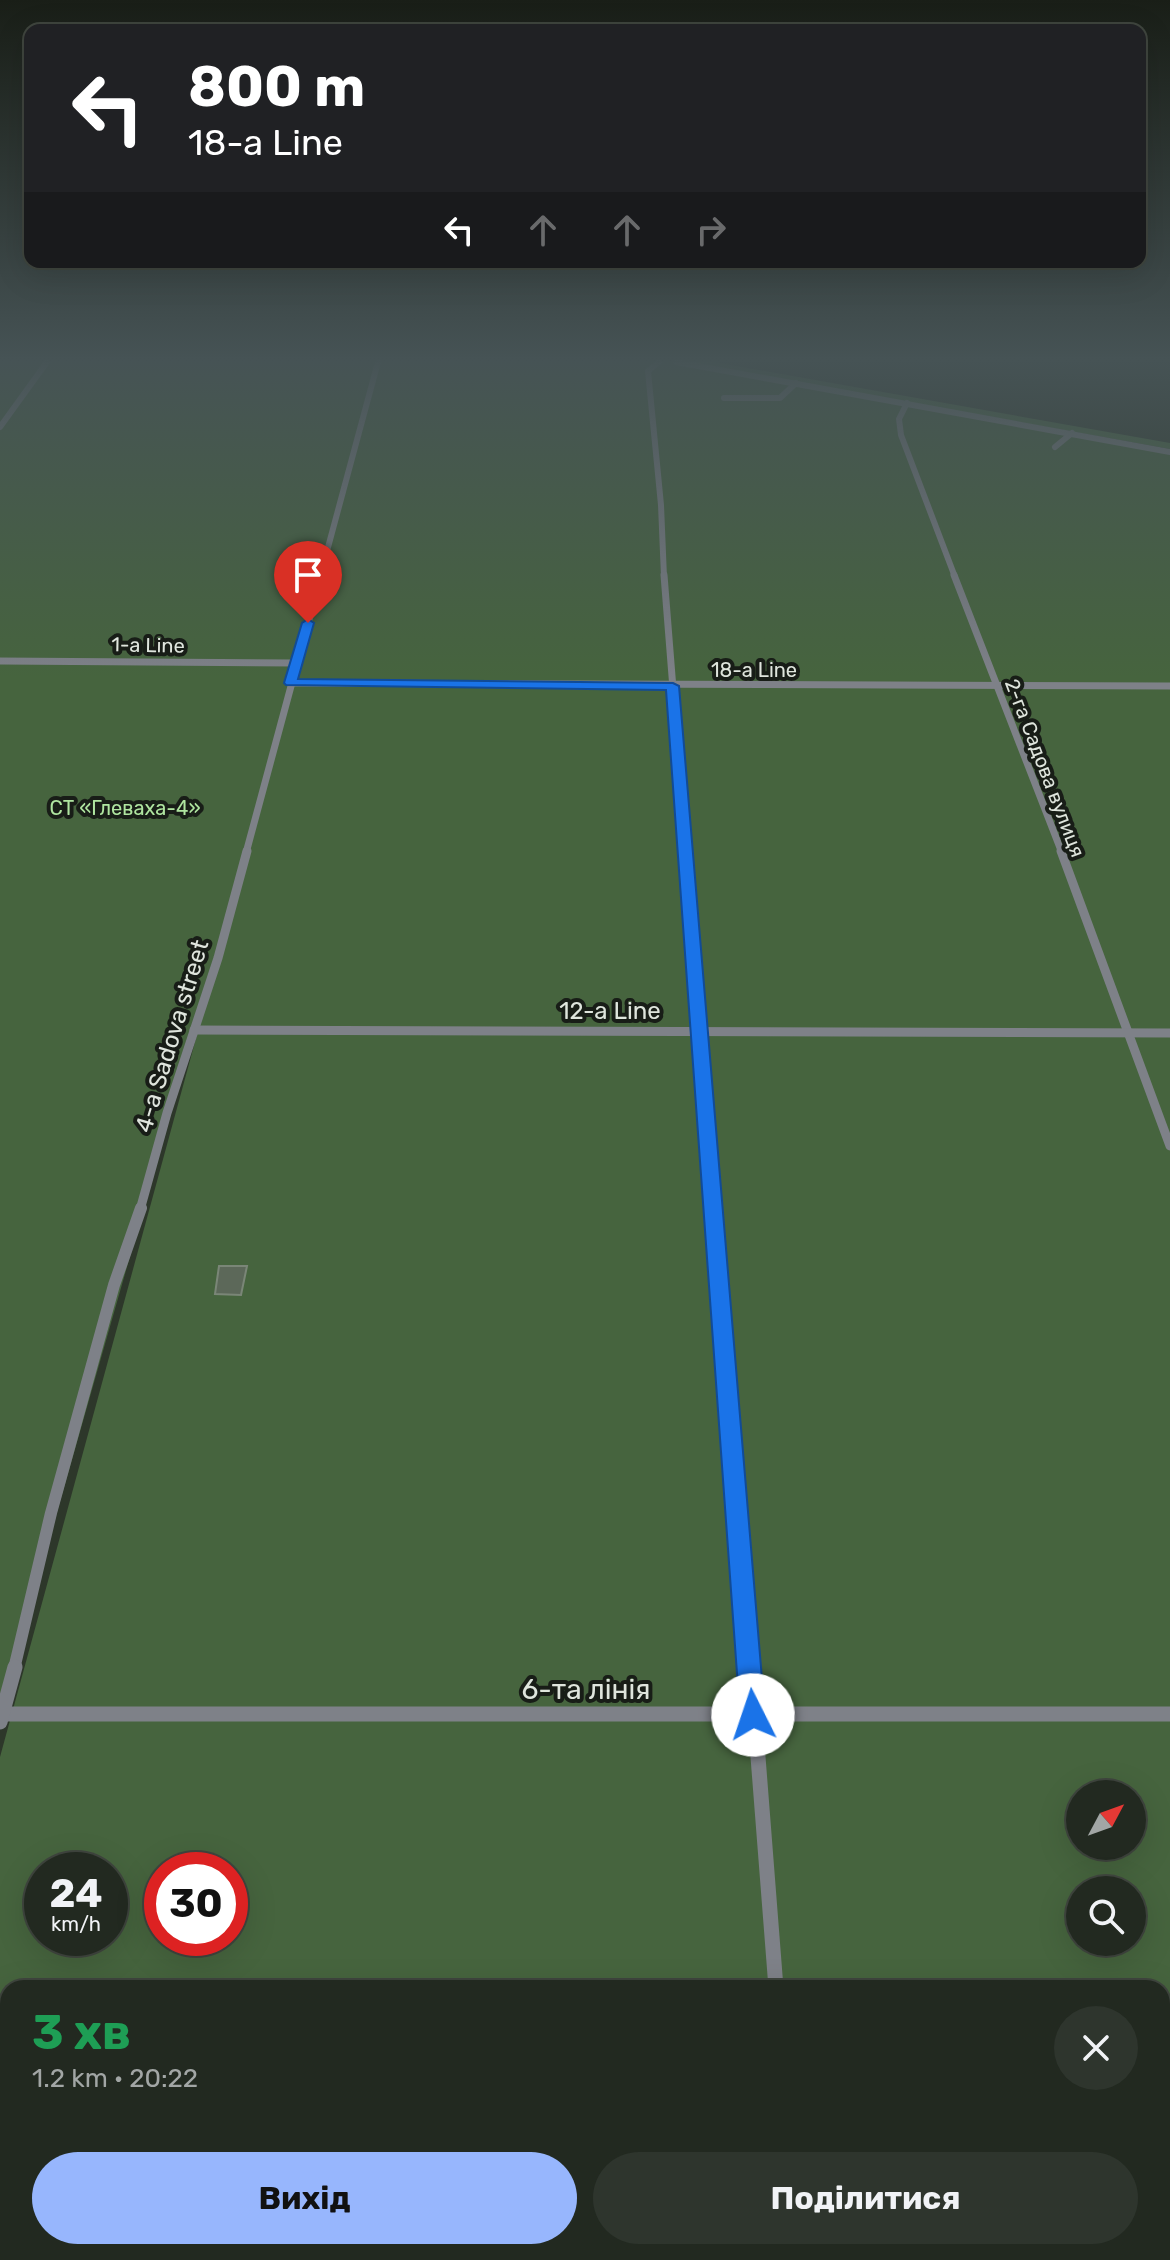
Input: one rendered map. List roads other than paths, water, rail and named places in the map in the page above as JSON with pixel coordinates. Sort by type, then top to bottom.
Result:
[{"type":"street","name":"4-a Sadova street","points":[[1,1718],[51,1513],[114,1285],[218,958],[290,683],[351,467]]},
{"type":"street","points":[[657,467],[775,1980]]},
{"type":"street","name":"2-га Садова вулиця","points":[[913,467],[1078,895],[1170,1146]]},
{"type":"street","name":"1-a Line","points":[[0,661],[296,663]]},
{"type":"street","name":"18-a Line","points":[[290,683],[1170,686]]},
{"type":"street","name":"12-a Line","points":[[194,1030],[1170,1033]]},
{"type":"street","name":"6-та лінія","points":[[1,1718],[1170,1714]]},
{"type":"park label","name":"СТ «Глеваха-4»","points":[[125,808]]}]
